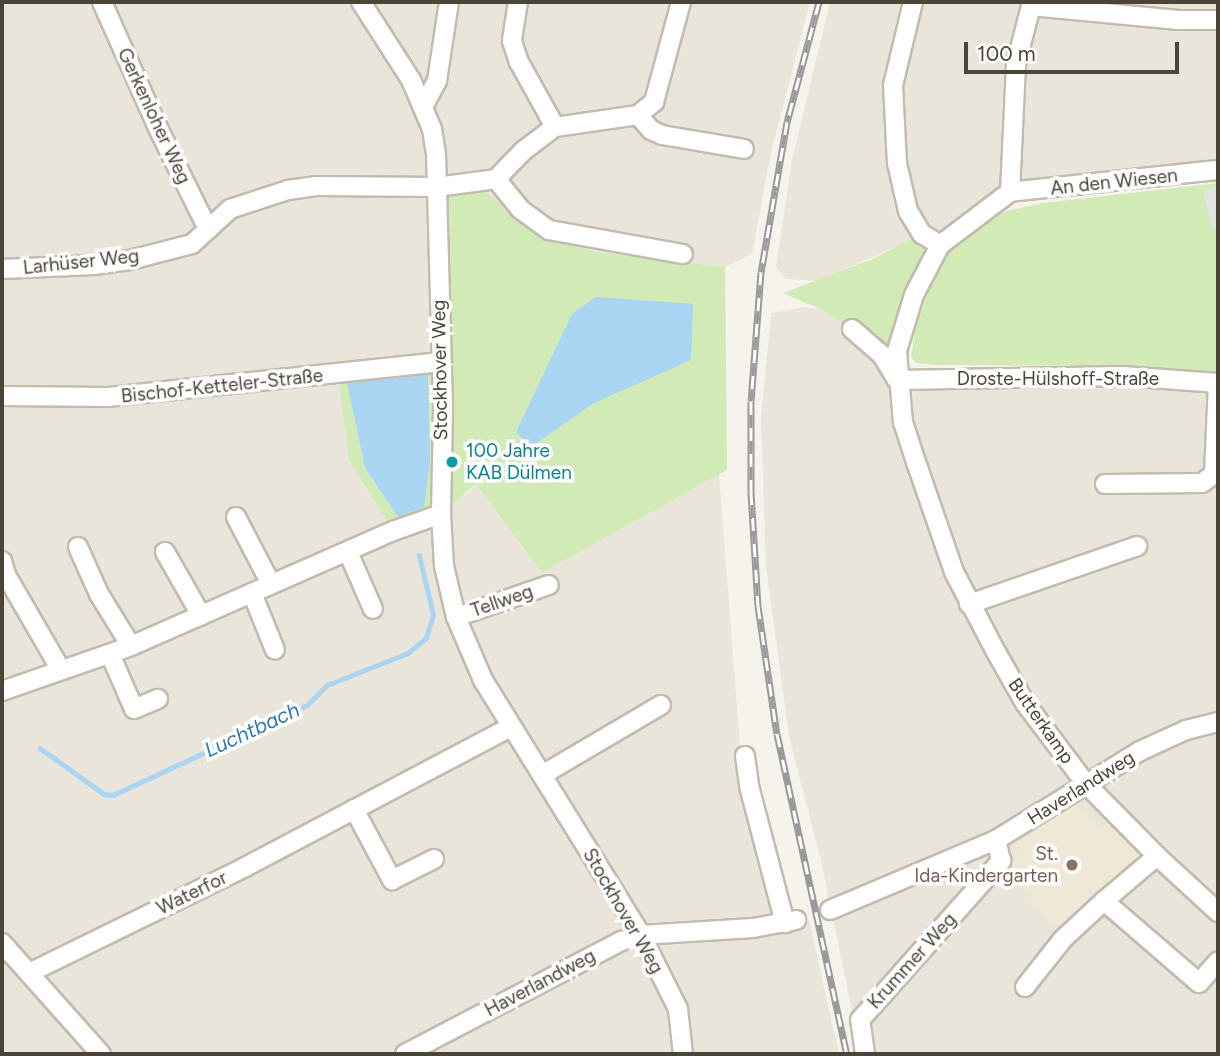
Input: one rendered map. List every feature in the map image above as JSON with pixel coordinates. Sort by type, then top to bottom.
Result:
[{"type":"street","name":"Gerkenloher Weg","points":[[102,2],[158,128],[208,229]]},
{"type":"street","name":"Stockhover Weg","points":[[361,2],[411,80],[432,129],[436,154],[441,362],[441,514],[444,566],[456,617],[483,680],[641,934],[678,1009],[683,1054]]},
{"type":"street","points":[[423,107],[437,81],[449,2]]},
{"type":"street","points":[[518,2],[512,41],[519,62],[544,102],[555,127]]},
{"type":"street","points":[[681,2],[654,102],[638,115],[555,127],[523,151],[496,179],[526,215],[549,230],[683,254]]},
{"type":"street","points":[[913,2],[893,85],[897,163],[908,211],[922,234],[940,245]]},
{"type":"street","points":[[1010,192],[1016,64],[1031,4],[1178,20],[1218,20]]},
{"type":"street","points":[[638,115],[651,130],[662,135],[744,149]]},
{"type":"street","name":"An den Wiesen","points":[[1010,192],[1218,170]]},
{"type":"street","name":"Larhüser Weg","points":[[2,269],[52,268],[130,260],[192,244],[230,209],[288,190],[317,186],[437,187],[496,179]]},
{"type":"street","name":"Butterkamp","points":[[1010,192],[940,245],[914,295],[897,351],[897,380],[903,422],[954,572],[1025,703],[1086,784],[1157,856],[1218,912]]},
{"type":"street","name":"Butterkamp","points":[[852,329],[882,355],[897,380]]},
{"type":"street","name":"Bischof-Ketteler-Straße","points":[[2,396],[108,397],[441,362]]},
{"type":"street","name":"Droste-Hülshoff-Straße","points":[[897,380],[1123,376],[1218,383],[1214,474],[1202,483],[1105,484]]},
{"type":"street","points":[[2,691],[131,646],[393,531],[441,514]]},
{"type":"street","points":[[236,517],[271,584]]},
{"type":"street","points":[[969,604],[1137,546]]},
{"type":"street","points":[[78,547],[99,594],[131,646]]},
{"type":"street","points":[[165,552],[201,615]]},
{"type":"street","points":[[348,552],[373,609]]},
{"type":"street","points":[[2,561],[6,575],[61,670]]},
{"type":"street","name":"Tellweg","points":[[456,617],[549,584]]},
{"type":"street","points":[[252,593],[275,650]]},
{"type":"street","points":[[110,654],[134,709],[158,699]]},
{"type":"street","points":[[542,775],[661,705]]},
{"type":"street","name":"Haverlandweg","points":[[830,910],[996,840],[1140,751],[1186,730],[1218,722]]},
{"type":"street","name":"Waterfor","points":[[29,973],[354,809],[511,726]]},
{"type":"street","name":"Haverlandweg","points":[[405,1054],[427,1050],[532,985],[621,940],[641,934],[703,933],[790,921],[749,786],[746,756]]},
{"type":"street","points":[[354,809],[392,880],[434,859]]},
{"type":"street","name":"Krummer Weg","points":[[865,1054],[860,1020],[1001,861],[996,840]]},
{"type":"street","points":[[1025,987],[1063,939],[1157,856]]},
{"type":"street","points":[[1104,901],[1199,983],[1218,961]]},
{"type":"street","points":[[2,943],[101,1054]]},
{"type":"shaded area","points":[[2,2],[810,2],[771,153],[752,254],[725,267],[598,252],[547,237],[441,362],[361,371],[349,460],[393,530],[468,493],[476,484],[542,573],[719,474],[741,759],[784,926],[809,920],[839,1054],[2,1054]]},
{"type":"shaded area","points":[[830,2],[1218,2],[1218,170],[1011,192],[940,245],[897,246],[819,281],[786,279],[776,267],[792,160]]},
{"type":"shaded area","points":[[1218,187],[1218,227],[1212,228],[1203,190]]},
{"type":"shaded area","points":[[805,307],[820,309],[852,329],[897,380],[1218,385],[1218,1054],[861,1054],[822,865],[789,736],[766,566],[761,418],[771,313]]},
{"type":"shaded area","name":"St. Ida-Kindergarten","points":[[1074,802],[1100,830],[1111,822],[1144,856],[1057,932],[1008,870],[1019,853],[1015,846]]},
{"type":"green space","points":[[1218,183],[1218,372],[1125,366],[937,365],[916,363],[911,357],[915,329],[935,274],[951,250],[976,227],[1007,211],[1043,203]]},
{"type":"green space","points":[[437,187],[462,187],[486,193],[547,237],[598,252],[725,267],[727,470],[542,573],[476,484],[441,514],[393,531],[349,460],[338,374],[441,361]],"holes":[[[347,383],[398,517],[365,468]]]},
{"type":"green space","points":[[922,234],[940,245],[925,270],[897,380],[852,329],[820,309],[783,293],[870,260]]},
{"type":"water","points":[[596,297],[693,304],[691,360],[594,403],[531,447],[516,432],[572,314]]},
{"type":"water","points":[[428,375],[430,464],[424,507],[398,517],[365,468],[347,383]]},
{"type":"waterway","name":"Luchtbach","points":[[40,748],[104,794],[113,795],[307,705],[327,685],[408,653],[426,638],[433,615],[419,556]]},
{"type":"railway","points":[[819,2],[787,122],[761,272],[751,401],[751,492],[758,606],[777,734],[847,1054]]},
{"type":"place","name":"100 Jahre KAB Dülmen","points":[[452,462]]},
{"type":"place","name":"St. Ida-Kindergarten","points":[[1072,865]]}]
